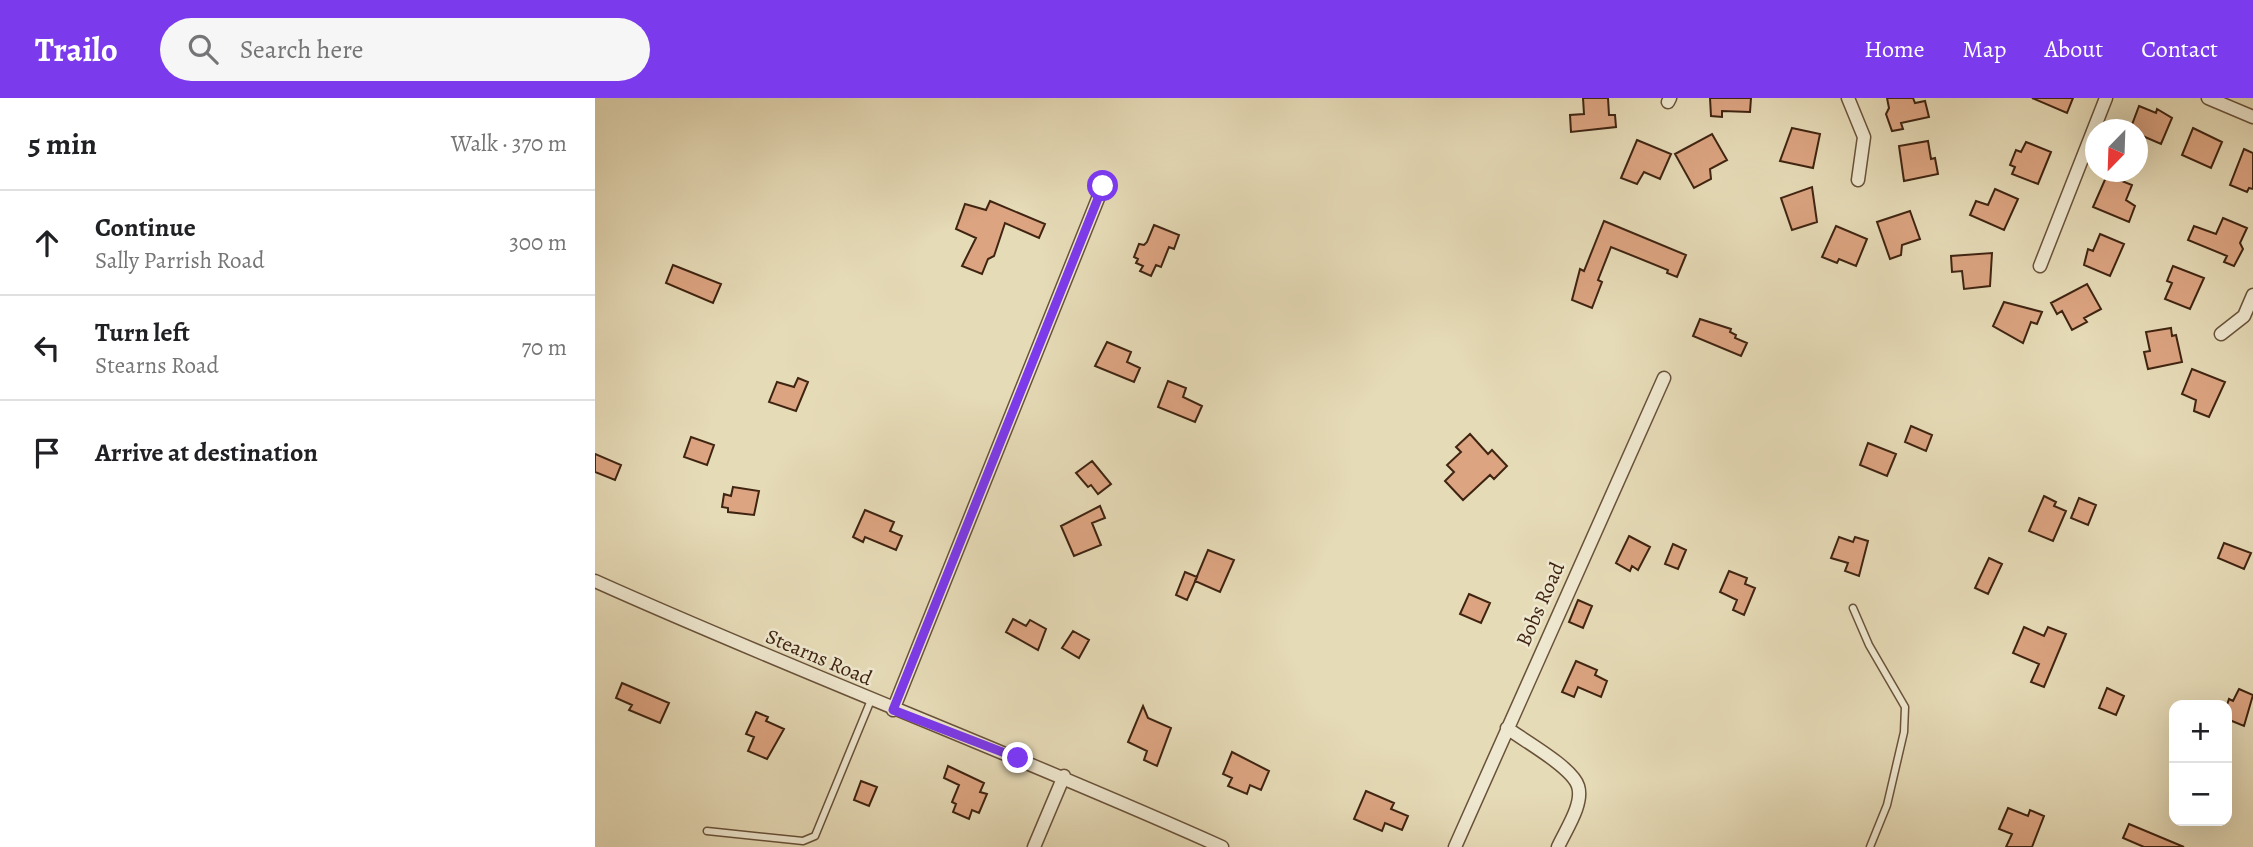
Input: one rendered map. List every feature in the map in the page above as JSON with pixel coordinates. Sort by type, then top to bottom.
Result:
[{"type":"street","points":[[1848,98],[1864,137],[1858,180]]},
{"type":"street","points":[[2040,266],[2106,98]]},
{"type":"street","points":[[2208,98],[2253,117]]},
{"type":"street","points":[[893,710],[1103,186]]},
{"type":"street","points":[[2221,334],[2244,316],[2253,295]]},
{"type":"street","name":"Bobs Road","points":[[1455,847],[1664,378]]},
{"type":"street","name":"Stearns Road","points":[[595,581],[893,710],[1064,776],[1221,847]]},
{"type":"street","points":[[1507,728],[1570,774],[1579,787],[1577,805],[1559,847]]},
{"type":"street","points":[[1034,847],[1064,776]]},
{"type":"lane","points":[[1853,608],[1869,645],[1905,707],[1904,732],[1887,805],[1870,847]]},
{"type":"lane","points":[[707,831],[803,841],[815,836],[871,700]]},
{"type":"building","points":[[1583,98],[1608,98],[1609,115],[1615,115],[1616,127],[1571,132],[1570,115],[1584,114]]},
{"type":"building","points":[[1710,98],[1751,98],[1750,112],[1722,111],[1722,117],[1711,116]]},
{"type":"building","points":[[1887,98],[1913,98],[1915,103],[1925,101],[1929,117],[1901,123],[1903,129],[1892,131],[1886,114],[1889,108]]},
{"type":"building","points":[[2032,98],[2073,98],[2067,113]]},
{"type":"building","points":[[2139,106],[2156,113],[2157,109],[2172,118],[2161,144],[2148,138],[2148,119],[2134,119]]},
{"type":"building","points":[[1792,128],[1820,134],[1813,168],[1780,161]]},
{"type":"building","points":[[2193,128],[2222,142],[2211,168],[2182,155]]},
{"type":"building","points":[[1712,134],[1727,160],[1710,169],[1711,179],[1694,188],[1675,154]]},
{"type":"building","points":[[1637,140],[1671,154],[1660,179],[1644,172],[1637,184],[1621,178]]},
{"type":"building","points":[[1928,141],[1931,159],[1935,158],[1938,174],[1904,181],[1899,146]]},
{"type":"building","points":[[2026,142],[2051,152],[2038,184],[2012,174],[2015,167],[2010,165],[2016,150],[2021,152]]},
{"type":"building","points":[[2244,149],[2253,153],[2253,189],[2249,188],[2247,192],[2230,185]]},
{"type":"building","points":[[2104,182],[2124,182],[2132,185],[2126,200],[2135,206],[2129,222],[2093,207]]},
{"type":"building","points":[[1812,187],[1817,222],[1792,230],[1781,198]]},
{"type":"building","points":[[1995,189],[2018,199],[2004,230],[1970,215],[1976,201],[1988,205]]},
{"type":"building","points":[[990,201],[1045,224],[1039,238],[1005,223],[994,256],[988,259],[982,274],[962,266],[976,238],[956,229],[965,204],[986,210]]},
{"type":"building","points":[[1910,211],[1920,239],[1902,245],[1901,255],[1890,259],[1877,222]]},
{"type":"building","points":[[2223,218],[2247,228],[2240,243],[2243,249],[2234,266],[2224,262],[2227,256],[2188,240],[2194,226],[2216,234]]},
{"type":"building","points":[[1604,221],[1686,255],[1677,277],[1667,273],[1668,270],[1611,247],[1598,280],[1602,282],[1592,308],[1572,300],[1580,269],[1584,271]]},
{"type":"building","points":[[1154,225],[1179,235],[1174,249],[1169,247],[1161,267],[1156,265],[1151,276],[1140,271],[1143,266],[1136,263],[1138,259],[1134,257],[1139,244],[1144,245],[1147,242]]},
{"type":"building","points":[[1836,226],[1867,239],[1856,266],[1839,259],[1837,263],[1822,257]]},
{"type":"building","points":[[2100,234],[2124,244],[2110,276],[2084,265],[2088,249],[2093,251]]},
{"type":"building","points":[[1992,253],[1990,286],[1964,289],[1962,271],[1952,272],[1951,256]]},
{"type":"building","points":[[673,265],[721,284],[713,303],[666,283]]},
{"type":"building","points":[[2173,266],[2204,278],[2190,309],[2165,299],[2172,283],[2167,281]]},
{"type":"building","points":[[2087,284],[2101,309],[2084,318],[2087,322],[2072,330],[2062,311],[2057,314],[2051,303]]},
{"type":"building","points":[[2004,302],[2042,312],[2037,324],[2031,322],[2023,343],[1993,326]]},
{"type":"building","points":[[1700,319],[1731,329],[1730,332],[1736,335],[1735,338],[1747,343],[1741,356],[1693,336]]},
{"type":"building","points":[[2171,328],[2172,336],[2176,335],[2182,362],[2148,369],[2144,352],[2150,351],[2146,332]]},
{"type":"building","points":[[1107,342],[1131,352],[1127,362],[1140,368],[1134,382],[1095,366]]},
{"type":"building","points":[[2192,369],[2225,382],[2209,417],[2194,411],[2196,400],[2182,394]]},
{"type":"building","points":[[798,378],[808,382],[796,411],[769,402],[777,382],[794,387]]},
{"type":"building","points":[[1168,381],[1186,388],[1183,397],[1202,406],[1195,422],[1158,407]]},
{"type":"building","points":[[1911,426],[1932,435],[1926,451],[1905,442]]},
{"type":"building","points":[[1470,434],[1488,454],[1492,450],[1507,466],[1494,479],[1490,475],[1463,500],[1445,481],[1454,472],[1447,465],[1461,452],[1456,447]]},
{"type":"building","points":[[691,437],[714,445],[707,465],[684,457]]},
{"type":"building","points":[[1868,443],[1896,454],[1887,476],[1860,465]]},
{"type":"building","points":[[595,454],[621,465],[615,480],[595,472]]},
{"type":"building","points":[[1092,461],[1111,484],[1098,494],[1076,473]]},
{"type":"building","points":[[733,487],[759,491],[754,515],[728,512],[728,508],[722,507],[724,494],[731,496]]},
{"type":"building","points":[[2044,496],[2056,502],[2054,506],[2066,511],[2053,541],[2029,531]]},
{"type":"building","points":[[2079,498],[2096,505],[2088,525],[2071,518]]},
{"type":"building","points":[[1100,506],[1105,518],[1092,523],[1101,545],[1074,556],[1061,526]]},
{"type":"building","points":[[865,510],[894,522],[890,531],[902,536],[896,550],[865,537],[863,542],[853,537]]},
{"type":"building","points":[[1629,536],[1650,547],[1638,570],[1632,566],[1630,571],[1616,563]]},
{"type":"building","points":[[1839,537],[1853,542],[1855,537],[1868,541],[1859,576],[1845,571],[1848,563],[1831,558]]},
{"type":"building","points":[[2224,543],[2251,553],[2244,569],[2218,558]]},
{"type":"building","points":[[1673,544],[1686,550],[1678,569],[1665,564]]},
{"type":"building","points":[[1208,550],[1234,560],[1220,592],[1195,581]]},
{"type":"building","points":[[1989,558],[2002,564],[1988,594],[1975,588]]},
{"type":"building","points":[[1729,571],[1747,578],[1745,584],[1755,588],[1744,615],[1733,610],[1737,600],[1720,592]]},
{"type":"building","points":[[1185,572],[1197,577],[1187,600],[1176,595]]},
{"type":"building","points":[[1469,594],[1490,603],[1481,623],[1460,614]]},
{"type":"building","points":[[1578,600],[1592,606],[1583,628],[1569,622]]},
{"type":"building","points":[[1013,619],[1026,626],[1030,620],[1046,629],[1038,650],[1006,632]]},
{"type":"building","points":[[2024,627],[2044,636],[2048,627],[2066,634],[2044,687],[2031,682],[2039,664],[2013,653]]},
{"type":"building","points":[[1073,631],[1089,640],[1079,658],[1062,648]]},
{"type":"building","points":[[1576,661],[1597,670],[1595,675],[1607,681],[1601,697],[1578,687],[1574,697],[1562,692]]},
{"type":"building","points":[[622,683],[669,703],[660,723],[629,710],[632,705],[616,698]]},
{"type":"building","points":[[2107,688],[2124,696],[2116,715],[2099,708]]},
{"type":"building","points":[[2239,689],[2253,695],[2244,726],[2232,721],[2233,701]]},
{"type":"building","points":[[1143,706],[1148,718],[1171,728],[1157,766],[1144,760],[1147,751],[1128,742]]},
{"type":"building","points":[[756,712],[768,717],[766,721],[784,729],[767,759],[748,751],[754,737],[746,734]]},
{"type":"building","points":[[1232,752],[1269,771],[1261,790],[1250,785],[1247,794],[1228,786],[1232,778],[1223,774]]},
{"type":"building","points":[[948,766],[984,783],[980,792],[987,794],[979,813],[972,810],[969,819],[953,812],[956,804],[952,802],[959,785],[944,778]]},
{"type":"building","points":[[861,781],[877,787],[869,806],[854,800]]},
{"type":"building","points":[[1366,791],[1394,803],[1391,809],[1408,816],[1402,830],[1385,823],[1382,831],[1354,819]]},
{"type":"building","points":[[2008,808],[2028,816],[2030,810],[2044,816],[2032,847],[2006,847],[2012,834],[1999,829]]},
{"type":"building","points":[[2129,824],[2184,847],[2144,847],[2123,838]]},
{"type":"route","points":[[1018,758],[893,710],[1103,186]]}]
